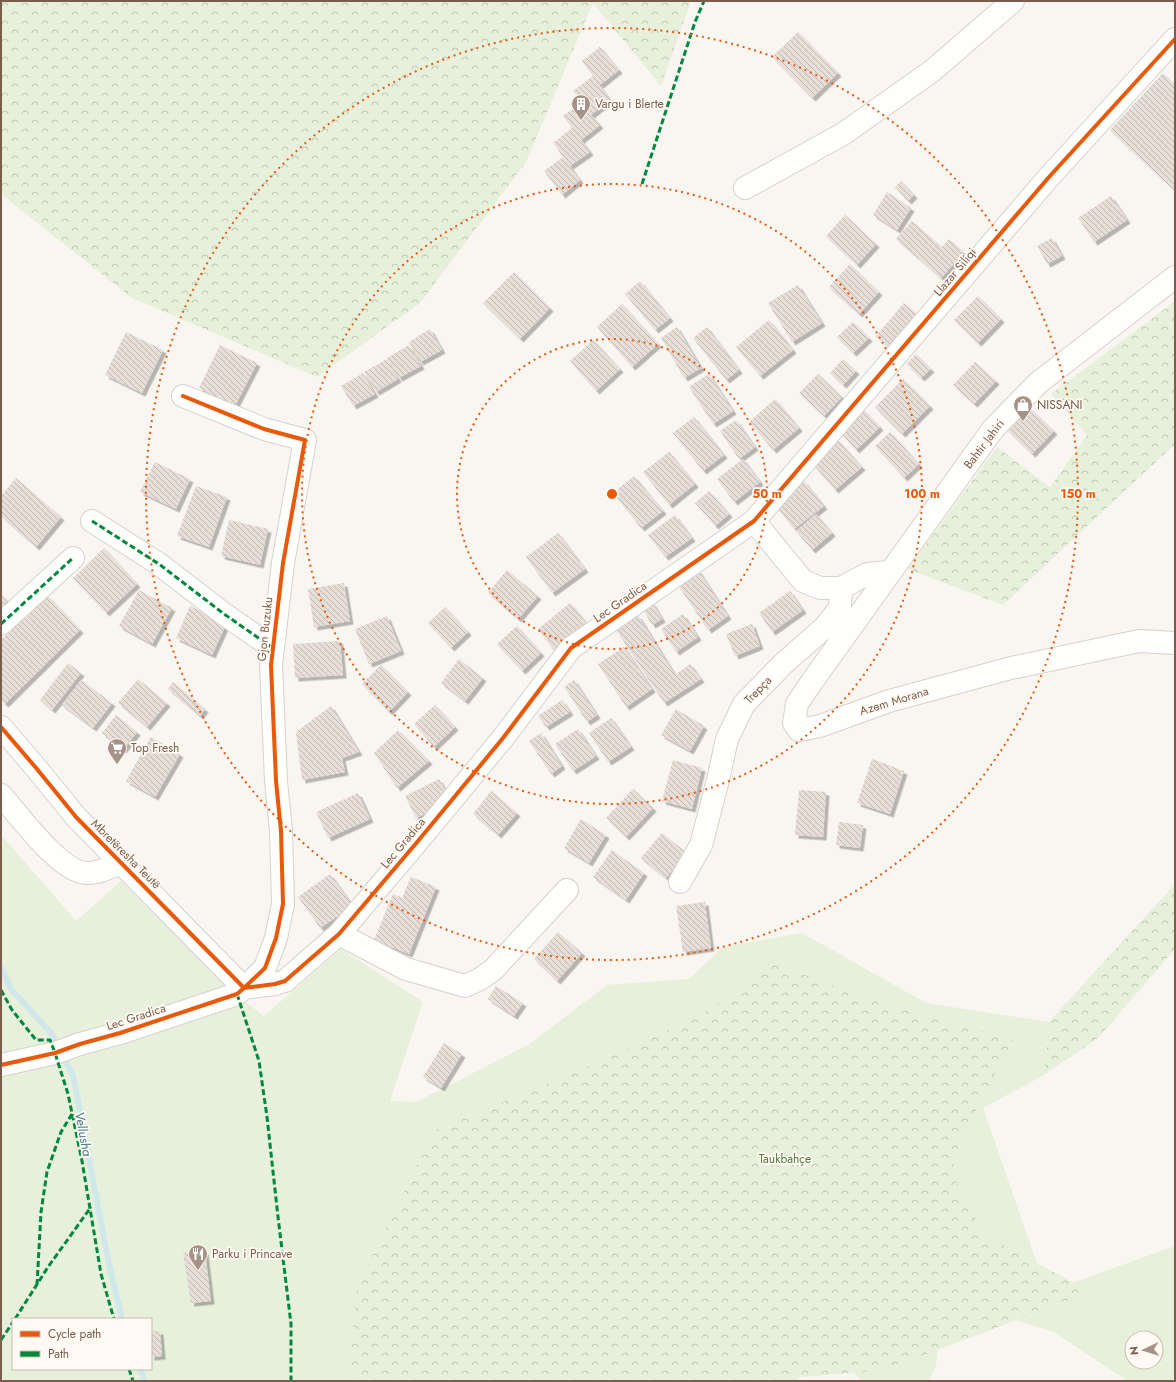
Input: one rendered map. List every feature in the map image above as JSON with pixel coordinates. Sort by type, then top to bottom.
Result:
[{"type":"street","points":[[745,188],[843,134],[932,71],[1013,1]]},
{"type":"street","name":"Llazar Siliqi","points":[[754,521],[1049,177],[1175,39]]},
{"type":"street","name":"Bahtir Jahiri","points":[[889,572],[939,506],[993,429],[1038,383],[1175,277]]},
{"type":"street","name":"Gjon Buzuku","points":[[183,396],[264,429],[305,440],[283,563],[271,665],[283,904],[276,938],[265,968],[244,988]]},
{"type":"street","points":[[92,521],[159,564],[224,614],[273,648]]},
{"type":"street","points":[[754,521],[803,581],[820,588],[841,588],[867,574],[889,572]]},
{"type":"street","name":"Lec Gradica","points":[[1,1065],[41,1057],[120,1033],[237,994],[244,988],[276,984],[285,981],[339,934],[418,842],[503,738],[571,648],[754,521]]},
{"type":"street","points":[[1,624],[73,558]]},
{"type":"street","name":"Azem Morana","points":[[889,572],[810,683],[797,704],[794,723],[799,730],[820,726],[889,701],[1011,668],[1139,641],[1175,643]]},
{"type":"street","name":"Trepça","points":[[680,882],[701,845],[727,739],[744,704],[783,664],[824,628],[840,608],[841,588]]},
{"type":"street","name":"Mbretëresha Teutë","points":[[1,727],[38,769],[76,817],[244,988]]},
{"type":"street","points":[[1,795],[44,846],[71,869],[85,873],[101,871],[122,863]]},
{"type":"street","points":[[339,934],[406,969],[465,986],[480,980],[493,970],[567,890]]},
{"type":"green space","points":[[1,1],[691,1],[661,86],[593,3],[526,162],[420,303],[317,377],[132,298],[1,194]]},
{"type":"green space","points":[[1175,301],[1175,444],[1003,605],[908,569],[997,447],[1050,487],[1087,435],[1051,394]]},
{"type":"green space","name":"Taukbahçe","points":[[1,835],[76,921],[121,881],[240,998],[264,1016],[341,949],[423,1002],[390,1101],[416,1102],[528,1045],[607,985],[689,979],[723,947],[802,933],[926,1003],[1049,1022],[1044,1075],[983,1108],[1047,1292],[1175,1246],[1175,1381],[1128,1381],[1054,1332],[945,1299],[936,1365],[929,1381],[862,1381],[837,1356],[734,1381],[1,1381]]},
{"type":"green space","points":[[1175,884],[1175,949],[1098,1038],[1044,1075],[1049,1022]]},
{"type":"green space","points":[[776,964],[863,997],[1013,1040],[963,1135],[951,1172],[984,1235],[1091,1292],[884,1370],[802,1377],[793,1381],[348,1381],[357,1287],[434,1131],[610,1057],[704,1013]]},
{"type":"building","points":[[798,32],[838,73],[812,98],[772,57]]},
{"type":"building","points":[[600,47],[619,70],[600,85],[595,79],[610,100],[591,115],[600,125],[581,140],[590,152],[570,166],[553,143],[572,128],[563,116],[582,102],[573,91],[593,76],[582,61]]},
{"type":"building","points":[[1163,73],[1175,85],[1175,191],[1110,130]]},
{"type":"building","points":[[563,157],[580,180],[562,195],[544,171]]},
{"type":"building","points":[[901,181],[914,195],[908,201],[895,187]]},
{"type":"building","points":[[887,192],[911,208],[897,230],[873,215]]},
{"type":"building","points":[[1111,196],[1127,220],[1094,242],[1078,218]]},
{"type":"building","points":[[845,215],[876,244],[857,265],[826,236]]},
{"type":"building","points":[[912,221],[942,247],[949,239],[964,252],[941,278],[896,239]]},
{"type":"building","points":[[1052,238],[1062,256],[1047,264],[1037,246]]},
{"type":"building","points":[[850,264],[879,292],[859,314],[829,287]]},
{"type":"building","points":[[514,272],[550,308],[520,339],[483,303]]},
{"type":"building","points":[[640,281],[670,318],[655,330],[625,294]]},
{"type":"building","points":[[798,285],[822,323],[792,342],[768,303]]},
{"type":"building","points":[[978,296],[1001,319],[978,343],[954,320]]},
{"type":"building","points":[[904,303],[918,315],[890,348],[876,336]]},
{"type":"building","points":[[622,304],[658,344],[632,367],[597,327]]},
{"type":"building","points":[[769,320],[793,350],[760,376],[736,347]]},
{"type":"building","points":[[853,322],[869,338],[853,353],[837,337]]},
{"type":"building","points":[[677,327],[701,368],[684,378],[661,338]]},
{"type":"building","points":[[707,327],[739,370],[726,380],[693,338]]},
{"type":"building","points":[[430,329],[442,350],[420,362],[409,342]]},
{"type":"building","points":[[126,332],[163,350],[142,393],[105,375]]},
{"type":"building","points":[[593,340],[620,369],[596,391],[570,361]]},
{"type":"building","points":[[220,345],[257,363],[235,406],[199,388]]},
{"type":"building","points":[[409,345],[421,366],[399,378],[387,358]]},
{"type":"building","points":[[916,354],[931,369],[921,378],[907,364]]},
{"type":"building","points":[[387,359],[398,379],[376,392],[364,372]]},
{"type":"building","points":[[843,359],[856,371],[843,385],[830,373]]},
{"type":"building","points":[[975,362],[996,381],[974,404],[953,385]]},
{"type":"building","points":[[363,373],[375,394],[353,406],[341,386]]},
{"type":"building","points":[[709,374],[733,411],[713,424],[689,387]]},
{"type":"building","points":[[818,374],[842,397],[824,416],[799,393]]},
{"type":"building","points":[[903,379],[930,406],[902,434],[875,407]]},
{"type":"building","points":[[775,399],[799,428],[773,450],[749,422]]},
{"type":"building","points":[[1030,408],[1054,431],[1032,454],[1008,431]]},
{"type":"building","points":[[864,410],[880,427],[856,450],[840,432]]},
{"type":"building","points":[[694,417],[724,455],[703,471],[673,433]]},
{"type":"building","points":[[736,420],[755,447],[739,459],[720,431]]},
{"type":"building","points":[[890,432],[919,464],[904,478],[875,446]]},
{"type":"building","points":[[837,439],[862,467],[835,490],[811,462]]},
{"type":"building","points":[[669,452],[695,484],[669,505],[643,472]]},
{"type":"building","points":[[743,459],[760,482],[734,502],[717,479]]},
{"type":"building","points":[[155,462],[190,479],[176,509],[140,492]]},
{"type":"building","points":[[634,476],[663,511],[641,528],[613,493]]},
{"type":"building","points":[[16,478],[61,517],[36,547],[1,516],[1,496]]},
{"type":"building","points":[[804,481],[824,506],[794,529],[774,504]]},
{"type":"building","points":[[196,486],[227,497],[209,547],[177,536]]},
{"type":"building","points":[[709,491],[729,514],[715,526],[695,503]]},
{"type":"building","points":[[816,514],[832,533],[812,550],[796,531]]},
{"type":"building","points":[[675,515],[692,538],[665,557],[648,535]]},
{"type":"building","points":[[229,520],[268,529],[260,565],[221,556]]},
{"type":"building","points":[[558,533],[585,569],[552,593],[526,557]]},
{"type":"building","points":[[104,548],[137,584],[106,613],[73,578]]},
{"type":"building","points":[[507,570],[538,596],[518,619],[488,593]]},
{"type":"building","points":[[698,570],[728,616],[708,630],[677,584]]},
{"type":"building","points":[[344,583],[350,621],[314,627],[308,589]]},
{"type":"building","points":[[139,590],[172,608],[152,644],[119,626]]},
{"type":"building","points":[[790,591],[803,610],[772,632],[759,613]]},
{"type":"building","points":[[1,594],[7,601],[1,607]]},
{"type":"building","points":[[47,595],[80,630],[5,704],[1,700],[1,640]]},
{"type":"building","points":[[652,602],[662,619],[652,625],[642,608]]},
{"type":"building","points":[[570,603],[589,626],[556,653],[538,629]]},
{"type":"building","points":[[190,606],[227,622],[212,655],[176,638]]},
{"type":"building","points":[[445,607],[468,632],[451,648],[428,623]]},
{"type":"building","points":[[683,614],[698,637],[676,652],[661,629]]},
{"type":"building","points":[[638,615],[675,675],[690,664],[701,679],[664,703],[616,630]]},
{"type":"building","points":[[387,616],[401,651],[369,664],[355,629]]},
{"type":"building","points":[[752,624],[760,646],[735,656],[726,634]]},
{"type":"building","points":[[517,626],[541,653],[522,671],[497,644]]},
{"type":"building","points":[[340,641],[343,675],[295,678],[293,644]]},
{"type":"building","points":[[624,647],[652,689],[626,707],[598,664]]},
{"type":"building","points":[[459,659],[483,678],[465,701],[441,683]]},
{"type":"building","points":[[68,663],[81,673],[52,710],[40,700]]},
{"type":"building","points":[[381,665],[408,692],[389,712],[362,684]]},
{"type":"building","points":[[138,679],[167,703],[147,727],[118,703]]},
{"type":"building","points":[[81,680],[112,703],[93,728],[62,705]]},
{"type":"building","points":[[574,680],[597,715],[587,722],[564,687]]},
{"type":"building","points":[[173,682],[205,709],[200,716],[168,689]]},
{"type":"building","points":[[562,700],[570,712],[546,727],[538,716]]},
{"type":"building","points":[[435,705],[455,727],[434,747],[414,724]]},
{"type":"building","points":[[331,706],[359,752],[342,758],[345,772],[302,780],[296,732]]},
{"type":"building","points":[[676,709],[704,726],[690,751],[661,735]]},
{"type":"building","points":[[116,715],[137,732],[123,750],[102,733]]},
{"type":"building","points":[[611,718],[631,747],[608,762],[589,733]]},
{"type":"building","points":[[578,729],[596,756],[573,771],[555,744]]},
{"type":"building","points":[[398,730],[429,761],[397,788],[374,753]]},
{"type":"building","points":[[541,733],[562,766],[551,774],[529,741]]},
{"type":"building","points":[[151,737],[180,754],[155,797],[126,781]]},
{"type":"building","points":[[872,759],[904,771],[890,814],[857,803]]},
{"type":"building","points":[[673,760],[702,768],[692,809],[662,801]]},
{"type":"building","points":[[439,779],[451,801],[416,818],[405,796]]},
{"type":"building","points":[[633,789],[653,808],[626,837],[606,818]]},
{"type":"building","points":[[799,790],[826,792],[823,837],[795,835]]},
{"type":"building","points":[[491,791],[517,813],[498,835],[473,814]]},
{"type":"building","points":[[358,793],[370,819],[328,838],[316,812]]},
{"type":"building","points":[[581,819],[606,835],[589,863],[564,848]]},
{"type":"building","points":[[839,822],[863,825],[860,848],[836,845]]},
{"type":"building","points":[[662,833],[687,853],[666,878],[641,858]]},
{"type":"building","points":[[612,850],[644,873],[626,900],[593,877]]},
{"type":"building","points":[[330,874],[353,906],[320,928],[298,897]]},
{"type":"building","points":[[411,877],[436,887],[409,954],[374,940],[393,894],[402,898]]},
{"type":"building","points":[[705,902],[711,948],[683,952],[676,906]]},
{"type":"building","points":[[558,932],[582,953],[557,981],[534,959]]},
{"type":"building","points":[[496,986],[523,1003],[514,1016],[488,999]]},
{"type":"building","points":[[444,1043],[462,1054],[441,1088],[423,1077]]},
{"type":"building","points":[[205,1251],[211,1301],[191,1303],[183,1253]]},
{"type":"building","points":[[152,1331],[160,1331],[162,1356],[152,1357]]},
{"type":"waterway","name":"Vellusha","points":[[1,968],[11,989],[51,1033],[73,1075],[109,1264],[122,1318]]},
{"type":"waterway","name":"Vellusha","points":[[140,1370],[145,1381]]},
{"type":"marked path","points":[[642,184],[695,22],[704,1]]},
{"type":"marked path","points":[[92,521],[159,564],[224,614],[273,648]]},
{"type":"marked path","points":[[1,624],[73,558]]},
{"type":"marked path","points":[[1,990],[12,1010],[36,1040],[50,1040],[55,1053],[68,1094],[82,1161],[101,1274],[114,1318]]},
{"type":"marked path","points":[[237,994],[259,1061],[267,1117],[291,1324],[291,1381]]},
{"type":"marked path","points":[[37,1285],[41,1212],[47,1172],[61,1132],[72,1114]]},
{"type":"marked path","points":[[16,1318],[48,1267],[91,1207]]},
{"type":"marked path","points":[[1,1340],[12,1324]]},
{"type":"marked path","points":[[129,1370],[133,1381]]},
{"type":"cycle path","points":[[1,1065],[55,1053],[80,1044],[120,1033],[237,994],[244,988],[275,984],[285,981],[339,934],[503,738],[571,648],[754,521],[1049,177],[1175,39]]},
{"type":"cycle path","points":[[1,727],[76,817],[244,988],[265,968],[276,938],[283,904],[281,831],[276,781],[271,665],[283,563],[305,440],[264,429],[183,396]]},
{"type":"place","name":"Vargu i Blerte","points":[[581,121]]},
{"type":"place","name":"NISSANI","points":[[1023,422]]},
{"type":"place","name":"Top Fresh","points":[[117,765]]},
{"type":"place","name":"Parku i Princave","points":[[198,1271]]}]
